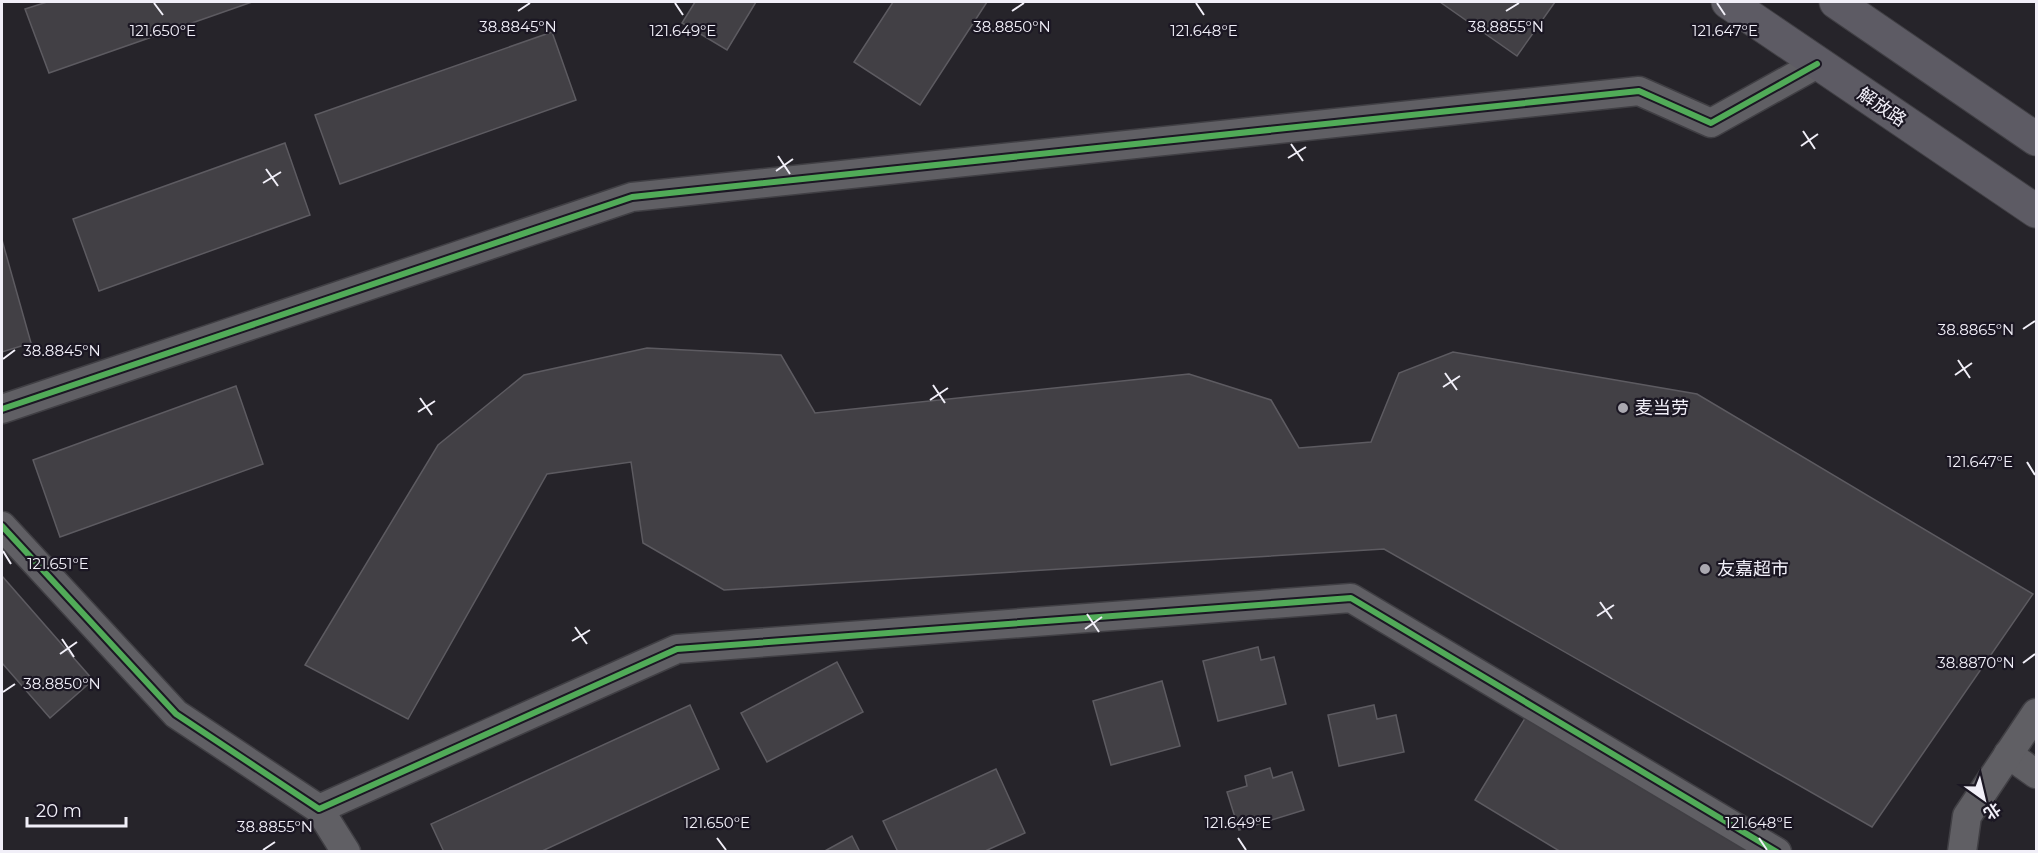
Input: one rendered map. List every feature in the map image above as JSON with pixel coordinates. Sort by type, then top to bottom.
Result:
[{"type":"main road","name":"解放路","points":[[1728,2],[2037,211]]},
{"type":"main road","points":[[1836,2],[2037,139]]},
{"type":"street","points":[[2,409],[632,197],[1639,91],[1711,123],[1817,64]]},
{"type":"street","points":[[2,526],[176,714],[319,809],[346,852]]},
{"type":"street","points":[[319,809],[677,650],[1350,598],[1777,852]]},
{"type":"street","points":[[1962,852],[1967,816],[2037,713]]},
{"type":"street","points":[[2008,754],[2037,774]]},
{"type":"building","points":[[47,2],[252,2],[49,73],[25,9]]},
{"type":"building","points":[[695,2],[756,2],[727,50],[682,23]]},
{"type":"building","points":[[893,2],[987,2],[920,105],[854,62]]},
{"type":"building","points":[[1440,2],[1555,2],[1517,56]]},
{"type":"building","points":[[552,32],[576,100],[340,184],[315,115]]},
{"type":"building","points":[[285,143],[310,215],[99,291],[73,219]]},
{"type":"building","points":[[2,240],[31,343],[2,352]]},
{"type":"building","name":"友嘉超市","points":[[647,348],[781,355],[815,413],[1189,374],[1271,400],[1299,448],[1371,442],[1399,373],[1453,352],[1697,394],[2033,594],[1872,827],[1384,549],[724,590],[643,543],[631,462],[547,474],[408,719],[305,665],[438,445],[524,375]]},
{"type":"building","points":[[236,386],[263,464],[60,537],[33,460]]},
{"type":"building","points":[[2,576],[93,680],[50,718],[2,663]]},
{"type":"building","points":[[1258,647],[1261,660],[1274,657],[1286,704],[1218,721],[1203,661]]},
{"type":"building","points":[[837,662],[863,712],[767,762],[741,713]]},
{"type":"building","points":[[1162,681],[1180,746],[1111,765],[1093,701]]},
{"type":"building","points":[[690,705],[719,769],[540,852],[444,852],[431,824]]},
{"type":"building","points":[[1374,705],[1377,719],[1396,715],[1404,752],[1339,766],[1328,715]]},
{"type":"building","points":[[1527,715],[1753,852],[1561,852],[1475,800]]},
{"type":"building","points":[[1270,768],[1273,778],[1292,772],[1304,810],[1239,830],[1227,792],[1247,786],[1245,776]]},
{"type":"building","points":[[996,769],[1025,833],[983,852],[898,852],[883,821]]},
{"type":"building","points":[[852,836],[860,852],[823,852]]},
{"type":"cycle path","points":[[2,409],[632,197],[1639,91],[1711,123],[1817,64]]},
{"type":"cycle path","points":[[2,526],[176,714],[319,809],[677,649],[1351,598],[1777,852]]},
{"type":"place","name":"麦当劳","points":[[1623,408]]},
{"type":"place","name":"友嘉超市","points":[[1705,569]]}]
